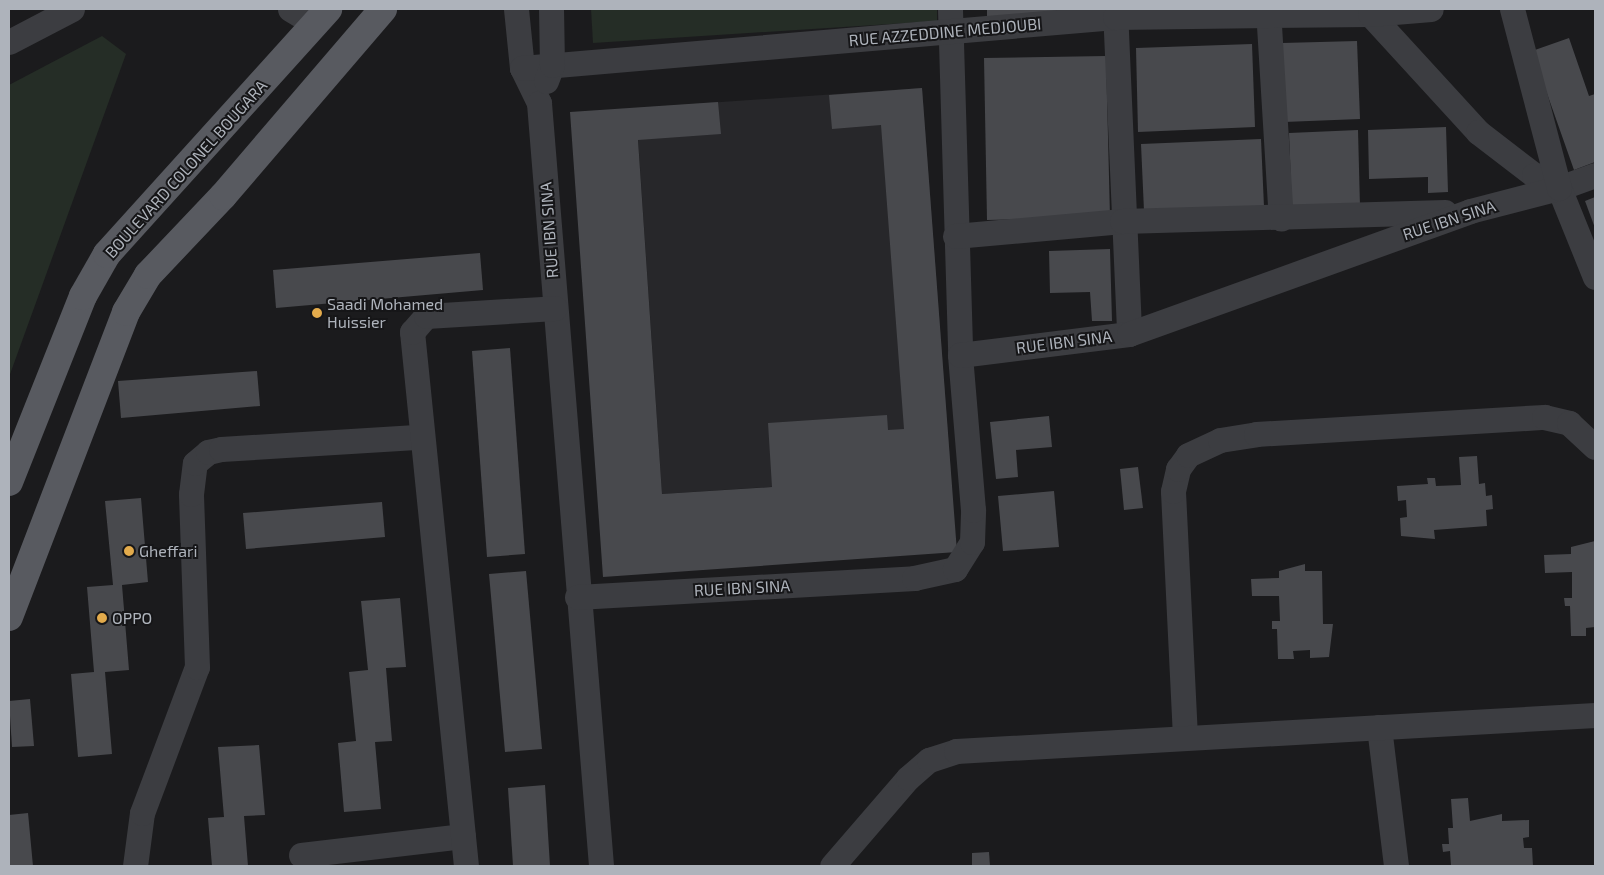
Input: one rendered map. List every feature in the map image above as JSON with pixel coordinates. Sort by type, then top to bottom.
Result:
[{"type":"main road","points":[[9,617],[126,312],[148,275],[229,189],[383,9]]},
{"type":"main road","name":"BOULEVARD COLONEL BOUGARA","points":[[9,482],[83,296],[107,254],[322,16]]},
{"type":"street","points":[[9,42],[72,9]]},
{"type":"street","points":[[290,9],[322,16]]},
{"type":"street","points":[[516,9],[522,68],[539,103]]},
{"type":"street","points":[[539,103],[552,65],[551,9]]},
{"type":"street","name":"RUE AZZEDDINE MEDJOUBI","points":[[522,68],[670,57],[951,20],[1115,13],[1268,10],[1370,14],[1431,9]]},
{"type":"street","points":[[1512,9],[1558,183],[1595,277]]},
{"type":"street","points":[[1268,10],[1281,219]]},
{"type":"street","points":[[1115,13],[1122,221],[1129,334]]},
{"type":"street","points":[[1370,14],[1478,132],[1534,175],[1558,183]]},
{"type":"street","points":[[951,20],[955,236],[960,355]]},
{"type":"street","name":"RUE IBN SINA","points":[[539,103],[577,597],[601,866]]},
{"type":"street","name":"RUE IBN SINA","points":[[577,597],[914,578],[955,569],[972,542],[973,510],[960,355],[1129,334],[1470,211],[1558,183],[1595,175]]},
{"type":"street","points":[[955,236],[1122,221],[1281,219],[1470,211]]},
{"type":"street","points":[[466,866],[420,437],[412,344],[418,321],[555,308]]},
{"type":"street","points":[[1185,737],[1173,491],[1178,469],[1188,455],[1220,440],[1256,434],[1544,418],[1569,423],[1595,447]]},
{"type":"street","points":[[135,866],[142,813],[197,667],[191,494],[195,463],[208,452],[221,449],[420,437]]},
{"type":"street","points":[[832,866],[928,760],[956,751],[1003,746],[1595,715]]},
{"type":"street","points":[[1379,727],[1396,866]]},
{"type":"street","points":[[301,855],[463,836]]},
{"type":"shaded area","points":[[591,9],[937,9],[937,21],[593,43]]},
{"type":"shaded area","points":[[102,36],[126,54],[9,377],[9,85]]},
{"type":"shaded area","points":[[922,88],[951,475],[662,494],[636,108]]},
{"type":"building","points":[[987,9],[1078,9],[987,17]]},
{"type":"building","points":[[1569,38],[1589,96],[1595,94],[1595,162],[1574,170],[1532,51]]},
{"type":"building","points":[[1357,41],[1360,119],[1284,122],[1282,43]]},
{"type":"building","points":[[1252,44],[1255,127],[1138,132],[1136,48]]},
{"type":"building","points":[[1106,56],[1110,217],[987,220],[984,58]]},
{"type":"building","points":[[922,88],[957,552],[603,577],[570,112],[718,102],[721,134],[638,140],[662,494],[772,487],[768,423],[887,415],[888,430],[904,429],[881,125],[832,129],[829,95]]},
{"type":"building","points":[[1446,127],[1448,192],[1428,193],[1428,177],[1369,179],[1368,130]]},
{"type":"building","points":[[1358,130],[1360,207],[1292,209],[1289,133]]},
{"type":"building","points":[[1261,139],[1264,207],[1144,211],[1141,144]]},
{"type":"building","points":[[1595,197],[1595,228],[1585,201]]},
{"type":"building","points":[[1110,249],[1112,321],[1092,321],[1090,292],[1050,293],[1049,251]]},
{"type":"building","points":[[480,253],[483,290],[276,308],[273,270]]},
{"type":"building","points":[[510,348],[525,554],[487,557],[472,351]]},
{"type":"building","points":[[257,371],[260,406],[121,418],[118,381]]},
{"type":"building","points":[[1049,416],[1052,447],[1016,450],[1018,477],[996,479],[990,422]]},
{"type":"building","points":[[1477,456],[1479,484],[1485,483],[1486,496],[1492,495],[1493,509],[1486,510],[1487,526],[1434,530],[1435,539],[1401,536],[1400,518],[1407,517],[1406,500],[1398,501],[1397,486],[1428,484],[1427,478],[1435,478],[1436,486],[1461,485],[1459,457]]},
{"type":"building","points":[[1138,467],[1143,508],[1124,510],[1120,469]]},
{"type":"building","points":[[1054,491],[1059,547],[1003,551],[998,496]]},
{"type":"building","points":[[141,498],[148,582],[122,585],[129,670],[105,672],[112,754],[78,757],[71,674],[94,672],[87,587],[113,585],[105,501]]},
{"type":"building","points":[[382,502],[385,537],[246,549],[243,513]]},
{"type":"building","points":[[1595,541],[1595,627],[1586,628],[1586,636],[1571,636],[1570,606],[1565,606],[1564,598],[1572,598],[1572,572],[1545,573],[1544,555],[1571,554],[1571,547]]},
{"type":"building","points":[[1305,564],[1305,571],[1322,571],[1323,624],[1333,624],[1329,657],[1310,658],[1310,650],[1293,651],[1294,659],[1278,659],[1277,629],[1272,629],[1272,621],[1280,621],[1279,596],[1252,596],[1251,579],[1279,578],[1279,571]]},
{"type":"building","points":[[526,571],[542,749],[505,752],[489,574]]},
{"type":"building","points":[[400,598],[406,667],[386,668],[392,741],[375,742],[381,809],[344,812],[338,743],[356,741],[349,672],[368,670],[361,601]]},
{"type":"building","points":[[30,699],[34,746],[12,747],[9,701]]},
{"type":"building","points":[[259,745],[265,815],[244,816],[248,866],[212,866],[208,818],[224,817],[218,747]]},
{"type":"building","points":[[545,785],[550,866],[513,866],[508,788]]},
{"type":"building","points":[[1468,798],[1470,821],[1502,814],[1502,821],[1529,820],[1529,837],[1523,838],[1524,848],[1532,848],[1533,866],[1451,866],[1450,851],[1443,852],[1442,844],[1449,844],[1448,828],[1453,828],[1451,799]]},
{"type":"building","points":[[28,813],[33,866],[9,866],[9,815]]},
{"type":"building","points":[[989,852],[990,866],[972,866],[972,853]]},
{"type":"place","name":"Saadi Mohamed Huissier","points":[[317,313]]},
{"type":"place","name":"Gheffari","points":[[129,551]]},
{"type":"place","name":"OPPO","points":[[102,618]]}]
